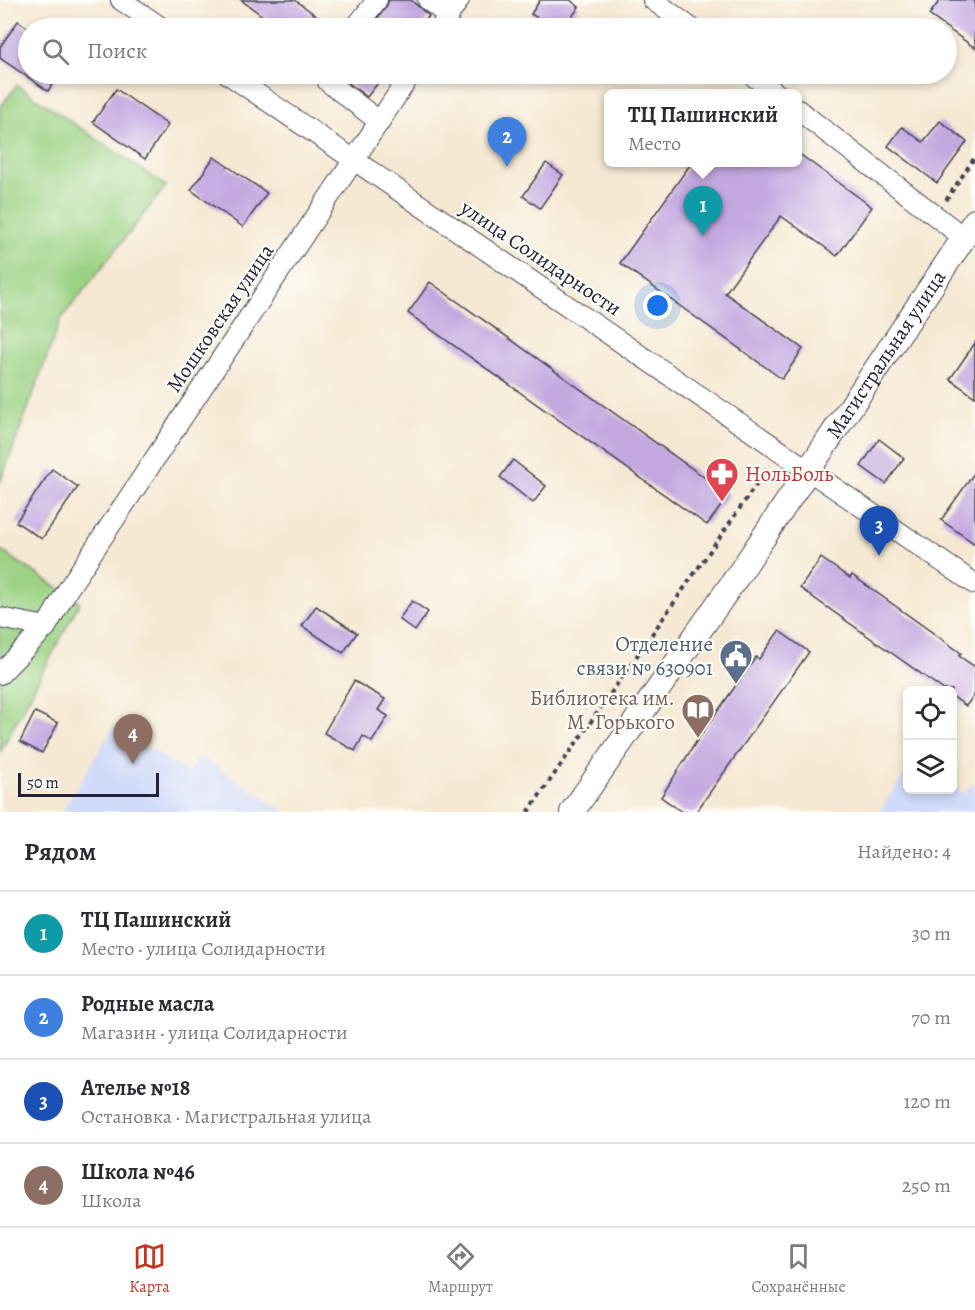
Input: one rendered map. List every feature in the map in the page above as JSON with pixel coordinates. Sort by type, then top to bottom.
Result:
[{"type":"main road","name":"Магистральная улица","points":[[572,812],[741,571],[969,229]]},
{"type":"street","points":[[121,0],[147,18]]},
{"type":"street","points":[[362,18],[376,0]]},
{"type":"street","points":[[428,0],[449,15]]},
{"type":"street","points":[[653,0],[677,18]]},
{"type":"street","name":"улица Солидарности","points":[[243,84],[975,584]]},
{"type":"street","points":[[331,84],[380,122]]},
{"type":"street","name":"Мошковская улица","points":[[0,674],[46,627],[68,589],[405,84]]},
{"type":"street","points":[[802,113],[935,216],[969,229]]},
{"type":"street","points":[[0,618],[46,627]]},
{"type":"path","points":[[935,216],[975,157]]},
{"type":"path","points":[[528,812],[781,450]]},
{"type":"shaded area","points":[[115,725],[188,773],[199,756],[286,812],[62,812]]},
{"type":"shaded area","points":[[903,777],[903,794],[957,794],[957,789],[963,794],[975,782],[975,812],[879,812]]},
{"type":"green space","points":[[17,85],[166,186],[61,319],[0,483],[0,108]]},
{"type":"green space","points":[[0,550],[80,602],[0,752]]},
{"type":"building","points":[[241,0],[295,0],[319,18],[265,18]]},
{"type":"building","points":[[389,0],[411,0],[429,16],[428,18],[378,18]]},
{"type":"building","points":[[540,0],[570,0],[579,7],[571,18],[537,18],[531,14]]},
{"type":"building","points":[[940,0],[975,0],[975,48],[957,35],[957,18],[933,18],[929,15]]},
{"type":"building","points":[[18,21],[18,70],[0,58],[0,47]]},
{"type":"building","points":[[38,84],[53,84],[48,91]]},
{"type":"building","points":[[350,84],[377,84],[367,97]]},
{"type":"building","points":[[116,89],[168,125],[145,159],[93,122]]},
{"type":"building","points":[[940,121],[967,142],[937,183],[888,146],[902,127],[923,142]]},
{"type":"building","points":[[802,156],[872,207],[837,256],[781,216],[725,293],[803,349],[782,379],[620,263],[688,167],[802,167]]},
{"type":"building","points":[[214,157],[267,193],[243,227],[191,190]]},
{"type":"building","points":[[546,163],[563,175],[540,208],[523,196]]},
{"type":"building","points":[[430,282],[729,495],[707,525],[408,313]]},
{"type":"building","points":[[975,343],[975,397],[950,379]]},
{"type":"building","points":[[879,439],[904,458],[886,484],[861,466]]},
{"type":"building","points":[[513,460],[546,486],[533,503],[500,477]]},
{"type":"building","points":[[52,469],[78,487],[42,539],[16,522]]},
{"type":"building","points":[[975,472],[975,544],[941,520]]},
{"type":"building","points":[[821,558],[850,578],[852,575],[961,653],[959,656],[975,667],[975,694],[966,706],[957,700],[957,686],[938,686],[800,588]]},
{"type":"building","points":[[412,601],[428,612],[415,631],[399,619]]},
{"type":"building","points":[[316,606],[357,633],[343,653],[302,626]]},
{"type":"building","points":[[779,631],[809,652],[696,812],[682,812],[661,797],[698,739],[756,657],[759,659]]},
{"type":"building","points":[[354,681],[385,699],[378,710],[388,716],[372,742],[363,736],[355,751],[324,733]]},
{"type":"building","points":[[35,712],[58,723],[42,753],[20,742]]},
{"type":"place","name":"Родные масла","points":[[507,167]]},
{"type":"place","name":"ТЦ Пашинский","points":[[703,236]]},
{"type":"place","name":"НольБоль","points":[[722,503]]},
{"type":"place","name":"Ателье №18","points":[[879,556]]},
{"type":"place","name":"Отделение связи № 630901","points":[[736,685]]},
{"type":"place","name":"Библиотека им. М. Горького","points":[[698,739]]},
{"type":"place","name":"Школа №46","points":[[133,764]]}]
